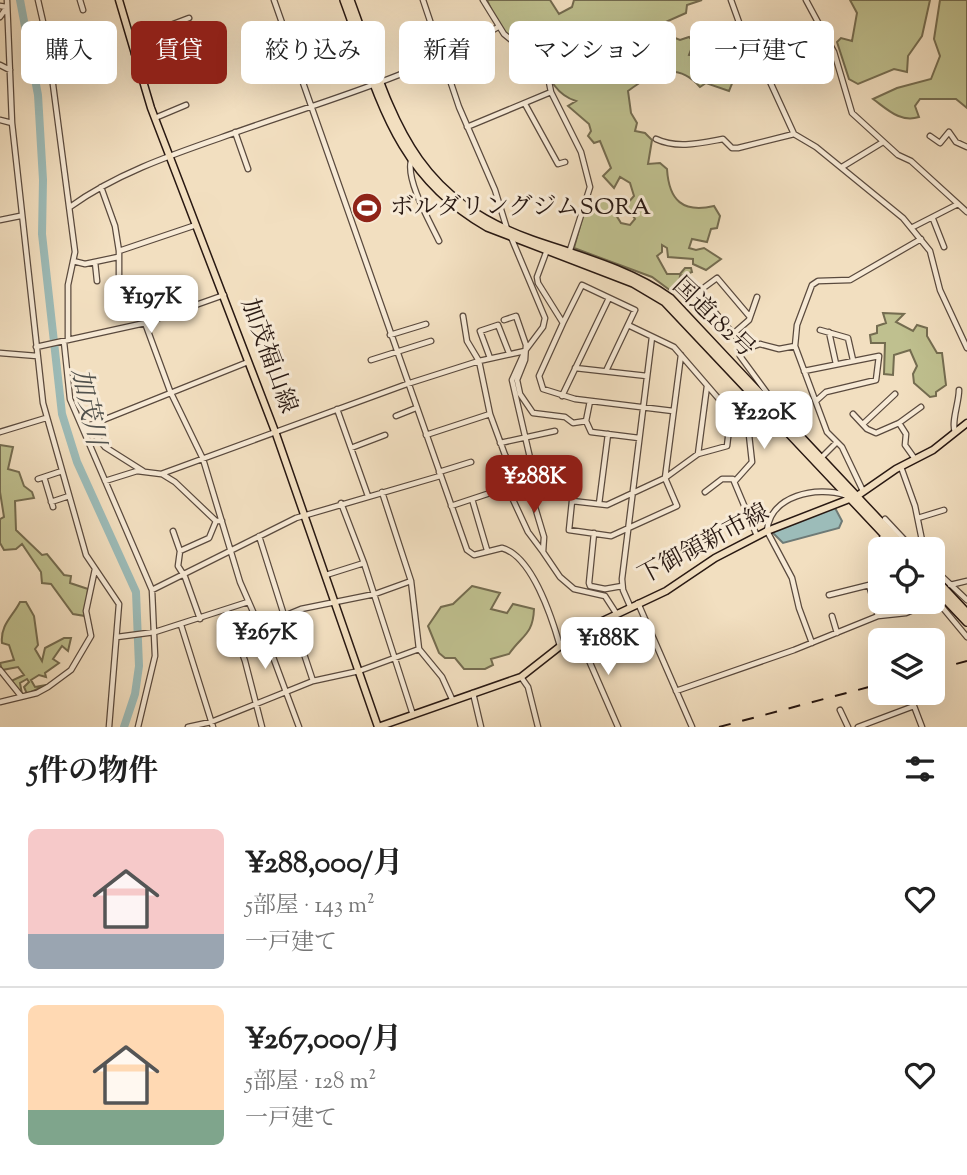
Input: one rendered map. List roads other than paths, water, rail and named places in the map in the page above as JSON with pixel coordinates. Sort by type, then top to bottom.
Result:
[{"type":"highway","name":"国道182号","points":[[344,0],[353,21]]},
{"type":"highway","name":"国道182号","points":[[350,0],[357,21]]},
{"type":"highway","name":"国道182号","points":[[379,84],[390,122],[411,161],[448,202],[476,221],[633,283],[665,302],[756,397],[821,458],[856,495],[889,537]]},
{"type":"highway","name":"国道182号","points":[[379,84],[402,135],[424,169],[468,210],[510,235]]},
{"type":"highway","name":"国道182号","points":[[568,256],[636,278],[670,298],[770,408],[856,495]]},
{"type":"highway","name":"国道182号","points":[[874,518],[894,537]]},
{"type":"highway","points":[[882,537],[874,518],[885,519]]},
{"type":"highway","points":[[945,590],[967,613]]},
{"type":"highway","points":[[945,599],[967,622]]},
{"type":"main road","name":"加茂福山線","points":[[119,0],[131,44]]},
{"type":"main road","name":"加茂福山線","points":[[144,84],[276,434],[378,727]]},
{"type":"main road","name":"下御領新市線","points":[[378,727],[521,677],[577,633],[666,591],[715,558],[767,531],[856,495],[915,460],[967,423]]},
{"type":"street","points":[[7,0],[12,124],[20,216],[46,418],[86,555],[119,604],[108,727]]},
{"type":"street","points":[[38,0],[47,39],[75,252],[68,285],[66,341],[70,399],[152,590],[154,632],[151,680],[138,727]]},
{"type":"street","points":[[79,0],[83,10]]},
{"type":"street","points":[[274,0],[467,550],[474,555],[507,549],[527,568],[552,621],[560,646]]},
{"type":"street","points":[[423,0],[430,21]]},
{"type":"street","points":[[483,0],[498,27],[541,67],[581,152],[590,187],[568,256]]},
{"type":"street","points":[[731,0],[740,25],[755,49],[794,134],[841,167],[913,227],[930,251],[940,290],[967,348]]},
{"type":"street","points":[[806,0],[834,52],[848,106],[883,142],[898,155],[911,161],[967,212]]},
{"type":"street","points":[[0,6],[7,7]]},
{"type":"street","points":[[0,17],[7,7]]},
{"type":"street","points":[[130,40],[189,18]]},
{"type":"street","points":[[0,65],[10,70]]},
{"type":"street","points":[[70,207],[101,187],[170,155],[370,84]]},
{"type":"street","points":[[452,84],[467,127],[495,190],[510,235],[545,318],[543,327],[525,351],[512,380],[535,478],[536,507],[544,537],[543,552]]},
{"type":"street","points":[[467,127],[551,92]]},
{"type":"street","points":[[525,104],[558,164],[565,162]]},
{"type":"street","points":[[155,118],[186,105]]},
{"type":"street","points":[[0,120],[12,124]]},
{"type":"street","points":[[235,132],[248,169]]},
{"type":"street","points":[[930,136],[940,143],[949,132],[956,142],[967,147]]},
{"type":"street","points":[[656,139],[665,144],[696,144],[723,139],[732,148],[738,148],[794,134]]},
{"type":"street","points":[[841,167],[883,142]]},
{"type":"street","points":[[411,161],[409,168],[418,196],[439,241]]},
{"type":"street","points":[[101,187],[115,226],[119,282]]},
{"type":"street","points":[[913,227],[958,204]]},
{"type":"street","points":[[0,220],[20,216]]},
{"type":"street","points":[[933,219],[943,247]]},
{"type":"street","points":[[73,261],[95,262],[197,224]]},
{"type":"street","points":[[812,643],[801,615],[792,578],[767,531],[768,523],[781,506],[800,494],[856,495],[838,442],[827,432],[795,346],[797,325],[812,285],[818,281],[850,280],[921,239]]},
{"type":"street","points":[[547,248],[537,277],[538,283],[563,323]]},
{"type":"street","points":[[95,262],[97,281]]},
{"type":"street","points":[[686,277],[680,286],[692,285],[746,349]]},
{"type":"street","points":[[698,292],[717,278],[750,317]]},
{"type":"street","points":[[606,371],[635,310],[582,285],[539,376],[543,389],[590,401],[673,411]]},
{"type":"street","points":[[36,347],[145,323],[225,295]]},
{"type":"street","points":[[733,334],[750,317],[757,297]]},
{"type":"street","points":[[562,396],[609,298]]},
{"type":"street","points":[[463,316],[467,341],[479,362],[490,414],[500,443],[522,484]]},
{"type":"street","points":[[504,320],[516,316],[525,351],[517,380],[520,394],[533,413],[565,418],[573,423],[586,421]]},
{"type":"street","points":[[145,323],[170,391],[203,459],[219,521],[248,602],[299,727]]},
{"type":"street","points":[[390,335],[426,324]]},
{"type":"street","points":[[490,358],[480,331],[498,325],[509,353]]},
{"type":"street","points":[[628,325],[674,347],[681,355],[707,385],[731,413],[727,446],[698,454],[666,478],[607,505],[572,501],[569,530],[611,536],[677,506],[666,478],[681,355]]},
{"type":"street","points":[[820,330],[848,338],[853,360]]},
{"type":"street","points":[[829,332],[836,364]]},
{"type":"street","points":[[630,606],[622,586],[652,337]]},
{"type":"street","points":[[371,360],[431,341]]},
{"type":"street","points":[[770,408],[773,401],[740,356],[746,349],[760,344],[779,349],[795,346]]},
{"type":"street","points":[[161,474],[407,384],[490,358],[525,351]]},
{"type":"street","points":[[0,353],[37,356]]},
{"type":"street","points":[[804,371],[879,356],[878,378],[826,392],[816,401]]},
{"type":"street","points":[[83,428],[170,391],[249,362]]},
{"type":"street","points":[[575,368],[647,376]]},
{"type":"street","points":[[698,454],[707,385]]},
{"type":"street","points":[[956,432],[953,424],[958,412],[959,390]]},
{"type":"street","points":[[863,424],[895,394]]},
{"type":"street","points":[[735,481],[752,463],[747,417],[756,397]]},
{"type":"street","points":[[590,401],[586,421],[591,432],[639,438]]},
{"type":"street","points":[[853,414],[876,433],[899,423],[921,407]]},
{"type":"street","points":[[337,408],[368,496]]},
{"type":"street","points":[[396,416],[416,408]]},
{"type":"street","points":[[425,435],[490,414]]},
{"type":"street","points":[[0,432],[46,418]]},
{"type":"street","points":[[899,423],[906,434],[905,445],[915,460]]},
{"type":"street","points":[[83,428],[91,430],[105,447],[143,471],[161,474],[175,482],[219,521]]},
{"type":"street","points":[[500,443],[555,431]]},
{"type":"street","points":[[600,504],[608,434]]},
{"type":"street","points":[[351,448],[385,435]]},
{"type":"street","points":[[821,458],[838,442]]},
{"type":"street","points":[[152,590],[304,514],[440,474],[471,462]]},
{"type":"street","points":[[901,467],[918,517],[922,537]]},
{"type":"street","points":[[62,471],[41,478],[52,505],[69,496]]},
{"type":"street","points":[[105,481],[143,471]]},
{"type":"street","points":[[451,506],[535,478]]},
{"type":"street","points":[[705,492],[722,479],[735,481]]},
{"type":"street","points":[[735,481],[758,537]]},
{"type":"street","points":[[508,488],[528,532],[560,577],[574,589],[605,596],[616,613]]},
{"type":"street","points":[[382,492],[411,581],[415,635],[419,649],[442,677],[452,699]]},
{"type":"street","points":[[472,499],[487,551]]},
{"type":"street","points":[[341,503],[375,594],[414,715]]},
{"type":"street","points":[[918,517],[944,510]]},
{"type":"street","points":[[885,519],[902,537]]},
{"type":"street","points":[[180,551],[209,538],[219,521]]},
{"type":"street","points":[[173,531],[180,551],[177,563],[200,619]]},
{"type":"street","points":[[594,534],[590,586],[606,589],[622,586]]},
{"type":"street","points":[[259,536],[289,631],[299,639],[313,681]]},
{"type":"street","points":[[326,575],[364,563]]},
{"type":"street","points":[[0,702],[37,693],[71,670],[91,636],[86,611],[95,569]]},
{"type":"street","points":[[236,636],[286,616],[375,594],[411,581]]},
{"type":"street","points":[[948,586],[967,581]]},
{"type":"street","points":[[945,582],[967,600]]},
{"type":"street","points":[[829,595],[869,585],[878,616]]},
{"type":"street","points":[[117,637],[181,625],[248,602]]},
{"type":"street","points":[[638,602],[692,727]]},
{"type":"street","points":[[227,610],[245,661],[254,705],[262,727]]},
{"type":"street","points":[[945,612],[967,637]]},
{"type":"street","points":[[676,691],[812,643],[878,616],[892,614]]},
{"type":"street","points":[[832,616],[837,633]]},
{"type":"street","points":[[181,625],[212,724]]},
{"type":"street","points":[[577,633],[618,727]]},
{"type":"street","points":[[188,727],[212,724],[313,681],[359,671],[419,649]]},
{"type":"street","points":[[0,670],[21,696]]},
{"type":"street","points":[[521,677],[528,687],[538,727]]},
{"type":"street","points":[[472,693],[481,727]]},
{"type":"street","points":[[858,727],[914,706],[922,727]]},
{"type":"street","points":[[840,709],[848,727]]},
{"type":"water","points":[[834,506],[842,521],[839,528],[783,543],[772,532]]},
{"type":"waterway","name":"加茂川","points":[[20,0],[38,95],[43,180],[42,234],[62,414],[77,462],[136,592],[139,666],[135,694],[124,727]]},
{"type":"railway","points":[[945,667],[967,661]]},
{"type":"railway","points":[[719,727],[868,687]]},
{"type":"place","name":"ボルダリングジムSORA","points":[[367,208]]}]
